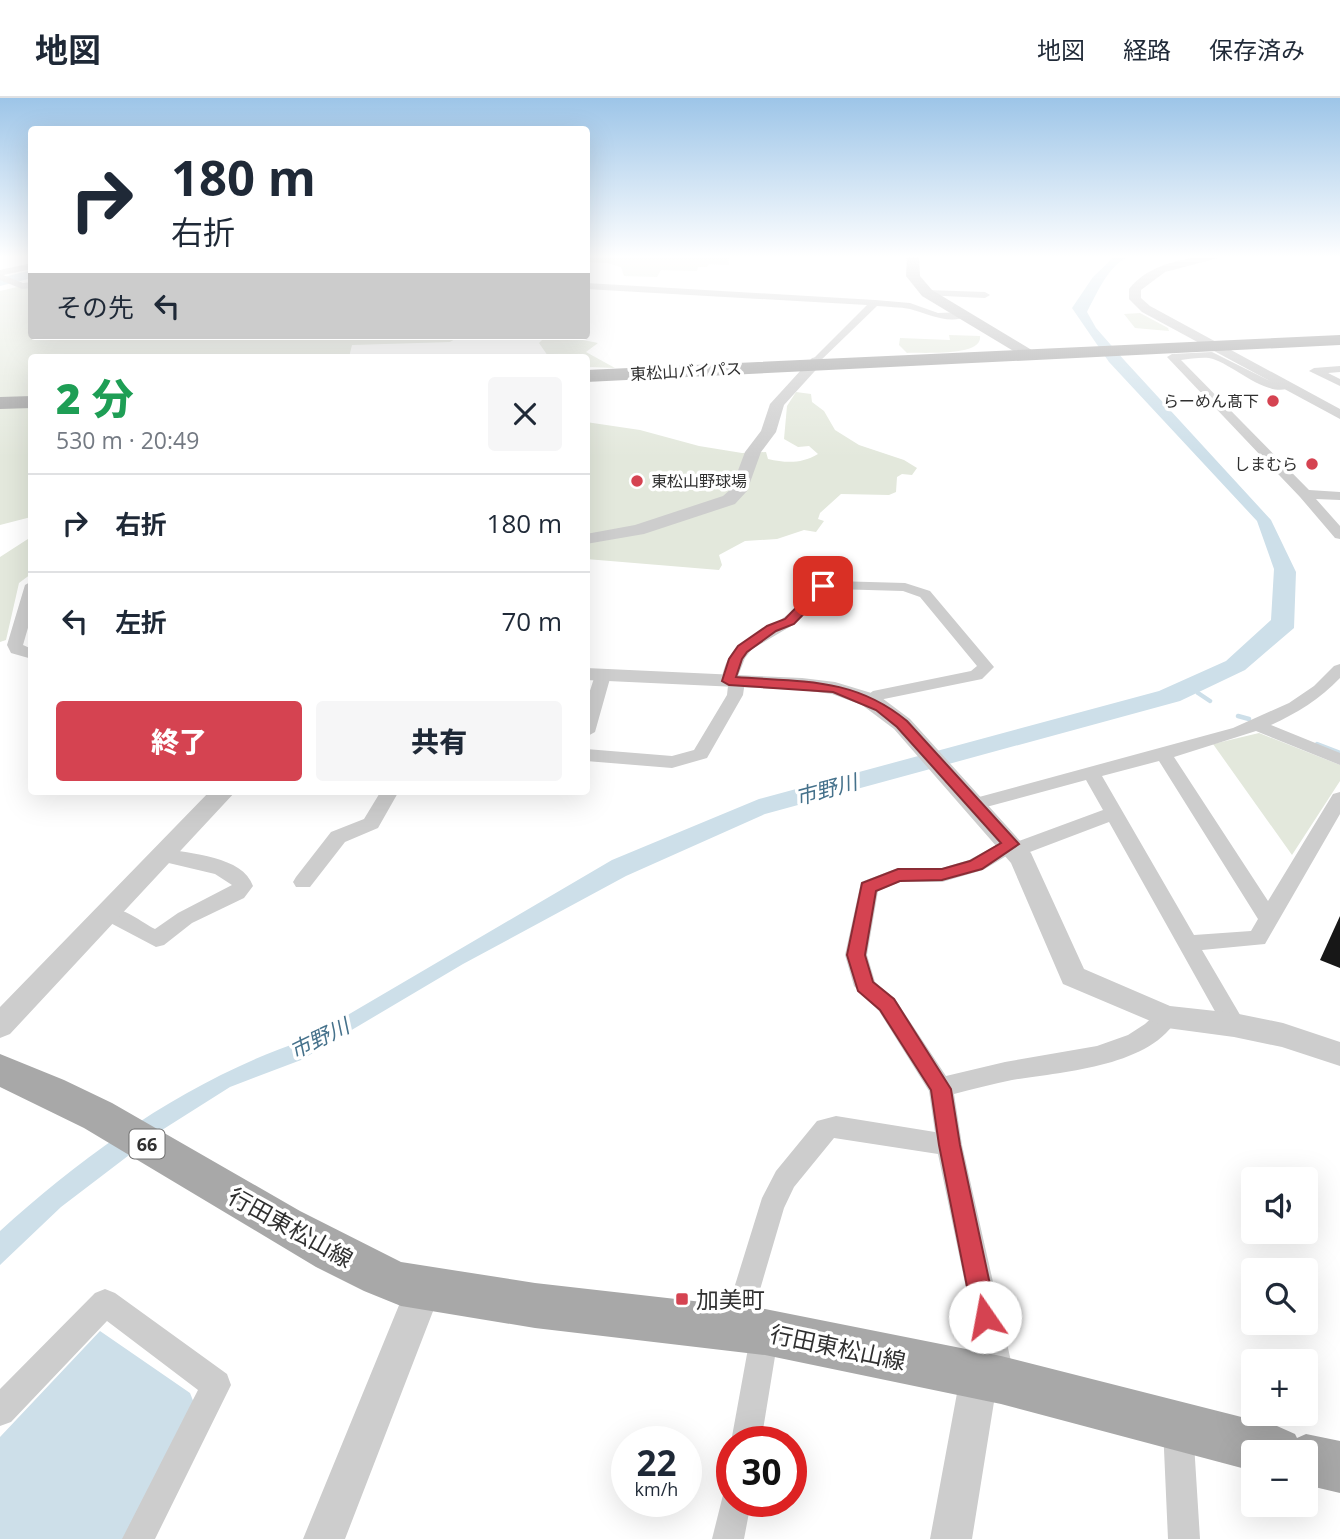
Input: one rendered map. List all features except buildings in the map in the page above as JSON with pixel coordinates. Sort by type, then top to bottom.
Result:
[{"type":"highway","points":[[1213,345],[1340,339]]},
{"type":"highway","name":"東松山バイパス","points":[[590,374],[1213,345]]},
{"type":"highway","points":[[0,401],[28,400]]},
{"type":"main road","points":[[980,324],[1028,353]]},
{"type":"main road","name":"行田東松山線","points":[[0,1070],[53,1090],[86,1107],[209,1181],[383,1278],[424,1288],[542,1308],[750,1329],[990,1378],[1241,1443]]},
{"type":"main road","points":[[1318,1462],[1340,1467]]},
{"type":"street","points":[[590,538],[638,530],[729,500],[739,491],[753,452],[768,432],[777,404],[854,324]]},
{"type":"street","points":[[1174,324],[1340,415]]},
{"type":"street","points":[[1287,386],[1265,383],[1212,355],[1172,358],[1305,494],[1340,535]]},
{"type":"street","points":[[1340,369],[1314,371],[1340,383]]},
{"type":"street","points":[[1305,494],[1340,496]]},
{"type":"street","points":[[590,755],[672,762],[701,754],[735,695],[735,659],[743,649],[771,629],[789,621],[823,586],[905,587],[925,594],[986,667],[976,674],[879,695],[870,700]]},
{"type":"street","points":[[26,622],[15,645],[17,650],[28,653]]},
{"type":"street","points":[[975,804],[1255,725],[1296,705],[1320,689],[1340,669]]},
{"type":"street","points":[[590,704],[594,675],[817,685],[870,700],[893,715],[906,728],[1022,859],[1073,976],[1167,1017],[1234,1025],[1283,1035],[1340,1054]]},
{"type":"street","points":[[1255,725],[1340,759]]},
{"type":"street","points":[[1163,753],[1268,918]]},
{"type":"street","points":[[1091,773],[1234,1025]]},
{"type":"street","points":[[0,1026],[219,795]]},
{"type":"street","points":[[303,882],[338,837],[371,823],[388,795]]},
{"type":"street","points":[[1188,943],[1257,938],[1340,799]]},
{"type":"street","points":[[951,1539],[990,1378],[940,1088],[887,1004],[865,986],[856,955],[868,887],[898,875],[942,875],[976,865],[1013,847],[1114,813]]},
{"type":"street","points":[[108,913],[156,939],[185,918],[237,893],[243,886],[241,880],[221,868],[163,855]]},
{"type":"street","points":[[940,1088],[1010,1071],[1092,1059],[1157,1031],[1167,1017]]},
{"type":"street","points":[[747,1426],[750,1329],[771,1206],[785,1179],[827,1129],[836,1127],[949,1145]]},
{"type":"street","points":[[324,1539],[424,1288]]},
{"type":"street","points":[[0,1411],[105,1303],[216,1385],[138,1539]]},
{"type":"street","points":[[1178,1427],[1184,1539]]},
{"type":"street","points":[[729,1539],[733,1517]]},
{"type":"shaded area","points":[[0,324],[28,324],[28,340],[453,340],[352,345],[350,354],[28,354],[28,518],[0,525]]},
{"type":"shaded area","points":[[1132,324],[1161,324],[1169,331],[1135,328]]},
{"type":"shaded area","points":[[949,335],[980,336],[978,343],[972,347],[951,352],[907,353],[899,345],[900,338],[950,340]]},
{"type":"shaded area","points":[[542,340],[583,340],[598,343],[586,352],[590,354],[547,354],[539,343]]},
{"type":"shaded area","points":[[590,354],[615,368],[590,367]]},
{"type":"shaded area","points":[[796,392],[811,394],[812,402],[824,411],[835,430],[859,445],[904,460],[917,468],[912,475],[902,474],[897,477],[896,492],[889,495],[841,494],[820,513],[818,519],[824,521],[816,532],[804,530],[777,539],[745,541],[719,555],[722,565],[719,570],[590,559],[590,423],[640,430],[699,446],[742,453],[766,452],[768,459],[787,462],[818,454],[809,446],[798,447],[784,439],[787,406]]},
{"type":"shaded area","points":[[28,539],[28,576],[19,583],[6,640],[0,642],[0,557]]},
{"type":"shaded area","points":[[1259,733],[1340,765],[1340,781],[1292,855],[1213,744]]},
{"type":"water","name":"市野川","points":[[1083,324],[1094,324],[1271,520],[1296,572],[1294,628],[1245,670],[1180,701],[765,814],[626,876],[463,964],[301,1060],[230,1087],[162,1130],[61,1207],[0,1265],[0,1231],[105,1145],[182,1096],[222,1075],[305,1040],[612,860],[759,799],[1159,691],[1226,661],[1271,620],[1274,569],[1257,521],[1109,362]]},
{"type":"water","points":[[100,1331],[190,1393],[194,1403],[123,1539],[0,1539],[0,1437]]},
{"type":"waterway","points":[[1198,693],[1210,701]]},
{"type":"waterway","points":[[1238,716],[1249,719]]},
{"type":"waterway","points":[[1317,744],[1340,753]]},
{"type":"place","name":"らーめん髙下","points":[[1273,401]]},
{"type":"place","name":"しまむら","points":[[1312,464]]},
{"type":"place","name":"東松山野球場","points":[[637,481]]},
{"type":"place","name":"加美町","points":[[682,1299]]},
{"type":"route","points":[[823,586],[811,602],[789,621],[771,629],[743,649],[735,659],[729,681],[817,685],[870,700],[902,724],[1011,844],[976,865],[942,875],[898,875],[868,887],[856,955],[865,986],[887,1004],[941,1089],[949,1145],[985,1317]]}]
